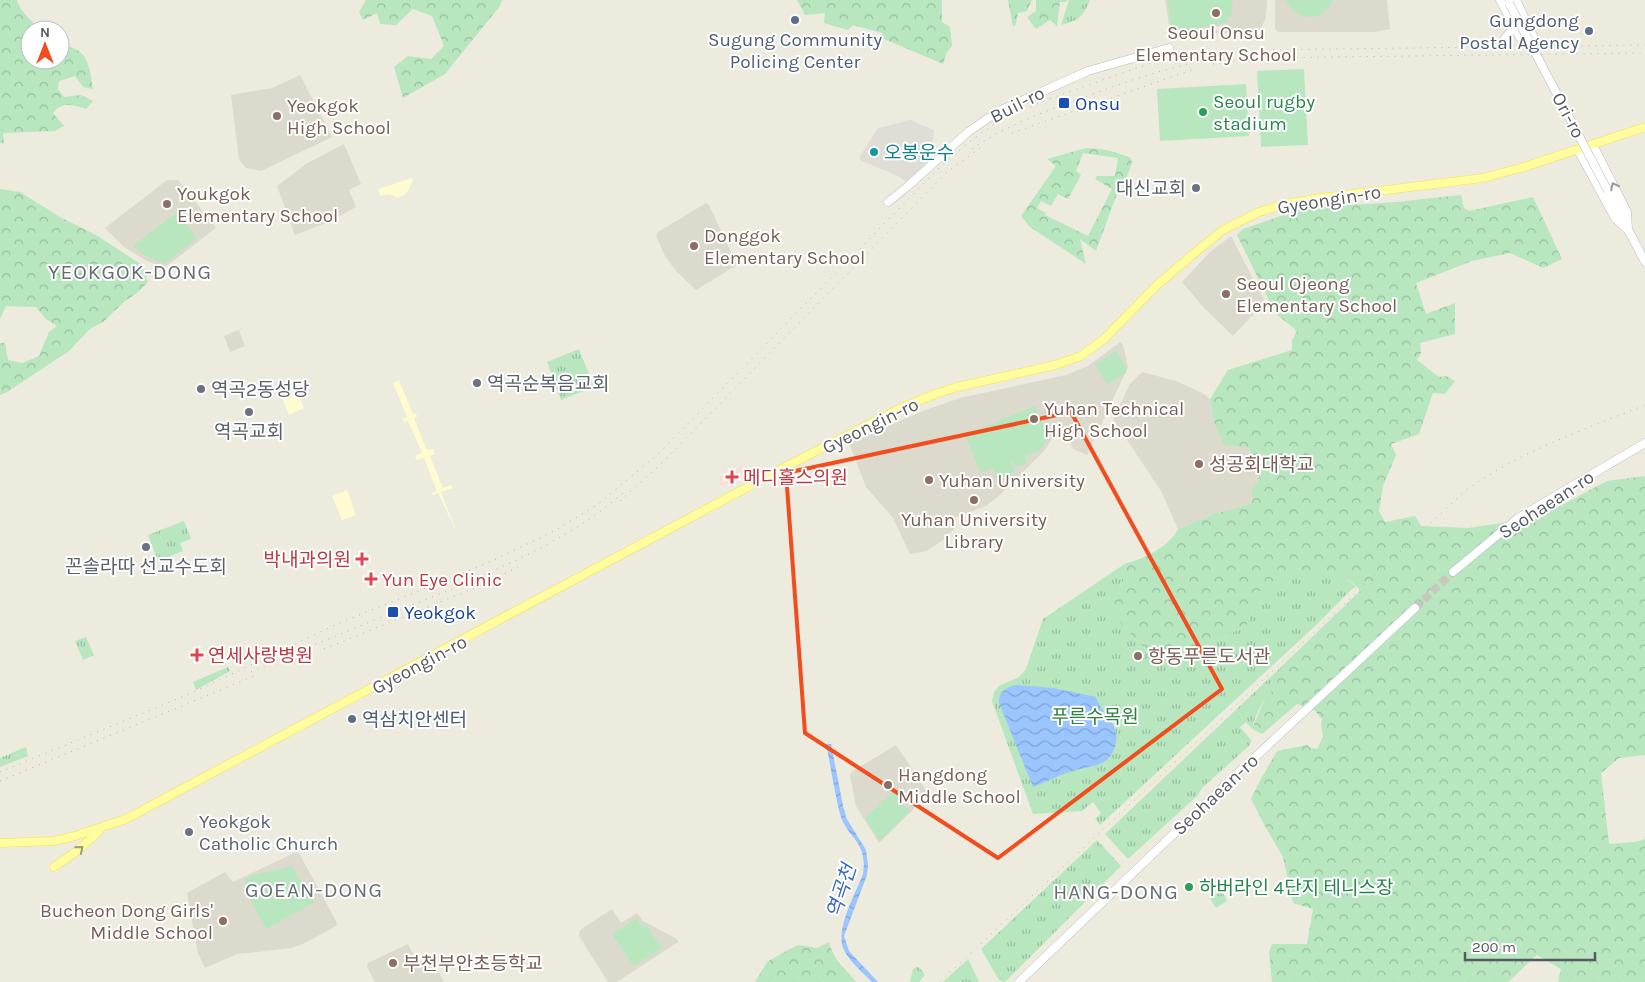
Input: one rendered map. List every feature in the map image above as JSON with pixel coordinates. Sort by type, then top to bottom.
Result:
[{"type":"main road","points":[[1500,0],[1520,38]]},
{"type":"main road","points":[[1511,1],[1520,8],[1534,38]]},
{"type":"main road","name":"Ori-ro","points":[[1511,1],[1645,262]]},
{"type":"main road","points":[[1507,14],[1517,17],[1520,8]]},
{"type":"main road","points":[[1505,38],[1511,31],[1512,22]]},
{"type":"main road","name":"Buil-ro","points":[[888,202],[968,132],[997,112],[1088,71],[1169,48]]},
{"type":"main road","name":"Gyeongin-ro","points":[[0,843],[54,841],[103,828],[140,812],[789,465],[901,408],[957,387],[1027,373],[1081,356],[1104,339],[1157,286],[1197,251],[1224,230],[1259,212],[1286,204],[1321,198],[1483,178],[1578,150],[1645,127]]},
{"type":"main road","name":"Ori-ro","points":[[1593,145],[1627,212],[1628,230]]},
{"type":"main road","name":"Ori-ro","points":[[1578,150],[1615,218],[1628,230]]},
{"type":"main road","name":"Seohaean-ro","points":[[1453,572],[1518,518],[1645,443]]},
{"type":"main road","name":"Seohaean-ro","points":[[1019,982],[1206,802],[1415,608]]},
{"type":"main road","points":[[54,867],[77,851],[103,828]]},
{"type":"highlighted area","points":[[1071,412],[1222,689],[998,858],[805,733],[786,473]]},
{"type":"shaded area","name":"Seoul Onsu Elementary School","points":[[1165,0],[1267,0],[1267,6],[1265,20],[1260,30],[1256,32],[1201,34],[1221,29],[1221,26],[1171,37]]},
{"type":"shaded area","points":[[1275,0],[1387,0],[1390,29],[1374,32],[1278,32],[1275,29]]},
{"type":"shaded area","name":"Yeokgok High School","points":[[300,75],[332,137],[261,171],[246,168],[239,159],[231,95],[272,88]]},
{"type":"shaded area","points":[[910,120],[934,130],[931,158],[907,182],[859,158],[878,128]]},
{"type":"shaded area","points":[[344,144],[361,184],[349,190],[356,207],[328,222],[295,235],[277,186],[306,164]]},
{"type":"shaded area","points":[[412,178],[413,181],[406,194],[398,198],[390,194],[380,196],[378,189]]},
{"type":"shaded area","name":"Youkgok Elementary School","points":[[167,180],[178,180],[216,228],[164,268],[145,260],[124,247],[105,228]]},
{"type":"shaded area","name":"Donggok Elementary School","points":[[706,203],[709,205],[737,265],[696,290],[676,271],[665,256],[656,236],[658,232]]},
{"type":"shaded area","name":"Seoul Ojeong Elementary School","points":[[1231,236],[1265,302],[1233,336],[1205,309],[1182,282],[1210,252]]},
{"type":"shaded area","points":[[239,330],[245,346],[230,352],[224,336]]},
{"type":"shaded area","points":[[1120,342],[1123,345],[1128,367],[1087,455],[1073,449],[1067,435],[1057,432],[1044,451],[1000,495],[986,506],[956,517],[955,528],[943,540],[927,551],[910,554],[893,518],[866,487],[849,443],[923,411],[960,398],[1066,375],[1088,366]]},
{"type":"shaded area","name":"성공회대학교","points":[[1142,372],[1176,381],[1204,394],[1210,399],[1214,422],[1249,447],[1260,480],[1250,504],[1214,514],[1178,529],[1161,491],[1113,419],[1130,384]]},
{"type":"shaded area","points":[[399,380],[413,414],[416,413],[417,417],[414,418],[427,450],[433,449],[435,454],[430,456],[443,488],[451,485],[453,488],[441,492],[457,533],[438,493],[433,495],[432,493],[437,491],[424,458],[417,460],[415,456],[422,453],[408,421],[404,422],[402,419],[407,417],[393,383]]},
{"type":"shaded area","points":[[297,392],[304,408],[289,415],[282,398]]},
{"type":"shaded area","name":"메디홀스의원","points":[[742,465],[747,475],[723,488],[717,479]]},
{"type":"shaded area","points":[[347,490],[356,515],[342,520],[332,496]]},
{"type":"shaded area","name":"Hangdong Middle School","points":[[896,745],[929,794],[879,843],[856,806],[850,776],[851,772]]},
{"type":"shaded area","points":[[296,852],[299,853],[337,923],[336,926],[292,948],[237,954],[205,968],[198,953],[187,893],[225,872],[233,882]]},
{"type":"shaded area","points":[[612,909],[621,923],[637,913],[643,921],[677,939],[678,942],[617,982],[608,982],[579,936],[580,930]]},
{"type":"shaded area","name":"부천부안초등학교","points":[[408,944],[420,968],[433,962],[444,982],[375,982],[367,967],[368,963]]},
{"type":"green space","points":[[0,0],[17,0],[23,12],[31,20],[20,20],[20,70],[70,70],[70,47],[73,48],[80,52],[86,60],[93,89],[83,87],[75,76],[59,81],[58,89],[64,97],[81,95],[93,101],[86,109],[64,105],[56,109],[53,113],[64,126],[55,131],[3,133],[4,144],[0,143]]},
{"type":"green space","points":[[366,0],[502,0],[500,6],[445,74],[403,98],[394,67],[408,56],[431,59],[444,46],[432,16],[413,9],[396,25],[380,24],[377,13],[363,20],[359,12]]},
{"type":"green space","points":[[797,0],[942,0],[942,22],[950,27],[952,46],[947,52],[943,64],[882,38],[882,33],[853,25],[848,30],[824,23],[825,13],[805,15]]},
{"type":"green space","points":[[1008,0],[1032,0],[1027,11],[1018,13],[1016,24],[1013,27]]},
{"type":"green space","points":[[1036,0],[1067,0],[1066,2],[1060,2],[1057,26],[1050,20],[1036,29],[1027,17],[1036,11]]},
{"type":"green space","points":[[1069,0],[1090,0],[1080,17],[1072,22],[1061,25]]},
{"type":"green space","points":[[1167,0],[1233,0],[1231,16],[1228,17],[1228,22],[1172,34]]},
{"type":"green space","points":[[1285,0],[1333,0],[1323,13],[1310,17],[1296,12]]},
{"type":"green space","points":[[1304,69],[1308,145],[1261,147],[1257,71]]},
{"type":"green space","name":"Seoul rugby stadium","points":[[1246,84],[1249,136],[1160,141],[1157,89]]},
{"type":"green space","points":[[1086,148],[1109,151],[1131,158],[1132,163],[1126,179],[1118,191],[1096,251],[1080,239],[1086,264],[1030,227],[1021,216],[1056,166],[1047,159]],"holes":[[[1083,153],[1118,158],[1115,176],[1097,176],[1095,179],[1112,189],[1088,236],[1045,215],[1046,213],[1037,208],[1041,201],[1051,206],[1058,194],[1068,199],[1081,175],[1076,171]]]},
{"type":"green space","points":[[0,189],[20,192],[60,217],[96,235],[142,265],[148,282],[103,322],[90,329],[69,351],[0,395],[0,343],[5,343],[8,360],[22,363],[39,356],[49,332],[57,326],[46,319],[36,307],[6,306],[0,319]]},
{"type":"green space","points":[[1461,195],[1464,208],[1469,211],[1533,197],[1562,259],[1543,268],[1510,253],[1472,261],[1416,283],[1426,314],[1455,303],[1455,334],[1420,343],[1421,353],[1417,360],[1439,377],[1446,376],[1455,381],[1445,394],[1433,393],[1419,434],[1391,444],[1396,455],[1383,486],[1379,511],[1385,522],[1415,516],[1421,526],[1468,528],[1537,518],[1607,481],[1645,476],[1645,755],[1619,758],[1601,773],[1609,844],[1635,842],[1645,839],[1645,982],[1558,982],[1561,969],[1537,955],[1508,982],[1272,982],[1269,952],[1272,944],[1307,944],[1313,909],[1293,903],[1283,857],[1251,799],[1277,751],[1307,745],[1317,749],[1323,737],[1322,719],[1315,711],[1297,704],[1262,734],[1252,729],[1266,696],[1273,690],[1282,666],[1361,590],[1341,574],[1253,605],[1247,626],[1199,648],[1158,659],[1149,653],[1108,610],[1117,596],[1126,563],[1156,551],[1169,541],[1178,529],[1214,514],[1250,504],[1253,498],[1251,489],[1260,480],[1249,447],[1224,445],[1214,422],[1210,399],[1228,370],[1292,350],[1292,340],[1297,331],[1275,313],[1237,235],[1243,229],[1304,208],[1397,202]]},
{"type":"green space","points":[[177,212],[197,238],[164,264],[146,256],[133,246]]},
{"type":"green space","points":[[579,349],[594,387],[561,400],[547,362]]},
{"type":"green space","points":[[1116,351],[1126,367],[1126,373],[1107,384],[1095,364]]},
{"type":"green space","points":[[1035,406],[1048,437],[1041,450],[1025,456],[1027,463],[1016,467],[1013,461],[1011,461],[1015,473],[997,480],[993,468],[981,473],[965,435]]},
{"type":"green space","points":[[184,521],[191,539],[180,543],[183,551],[158,561],[148,535]]},
{"type":"green space","name":"푸른수목원","points":[[1126,563],[1117,596],[1108,610],[1149,653],[1158,659],[1199,648],[1247,626],[1258,592],[1290,571],[1341,574],[1356,587],[1100,825],[1095,819],[1101,813],[1093,802],[1082,811],[1033,814],[992,701],[994,692],[999,686],[1019,677],[1026,669],[1043,619]]},
{"type":"green space","points":[[86,637],[94,655],[83,660],[75,641]]},
{"type":"green space","name":"푸른수목원","points":[[1282,666],[1273,690],[1266,696],[1255,718],[1252,729],[1246,722],[1240,727],[1251,740],[1250,745],[1128,859],[1105,834]]},
{"type":"green space","points":[[228,667],[230,671],[196,690],[193,682]]},
{"type":"green space","points":[[26,747],[28,756],[0,767],[0,758]]},
{"type":"green space","points":[[894,791],[899,797],[897,798],[910,811],[880,841],[865,818]]},
{"type":"green space","points":[[1097,840],[1121,866],[1005,982],[999,980],[981,949]]},
{"type":"green space","points":[[292,866],[314,903],[266,929],[244,888],[246,879],[250,876]]},
{"type":"green space","points":[[1220,892],[1223,893],[1227,901],[1216,908],[1210,898]]},
{"type":"green space","points":[[637,918],[640,924],[647,927],[662,948],[634,966],[612,934]]},
{"type":"green space","points":[[829,942],[837,960],[856,982],[755,982],[767,962],[786,951],[798,945],[817,948]]},
{"type":"green space","points":[[968,959],[979,982],[943,982]]},
{"type":"green space","points":[[917,967],[925,975],[919,982],[910,982],[913,969]]},
{"type":"water","points":[[1016,685],[1053,688],[1096,697],[1115,729],[1116,742],[1111,755],[1102,763],[1078,769],[1033,787],[999,703],[1001,693],[1009,687]]},
{"type":"water","points":[[826,744],[831,744],[845,816],[866,850],[868,865],[867,875],[844,936],[849,951],[878,982],[872,982],[853,963],[844,950],[842,942],[847,912],[863,874],[864,863],[860,847],[847,829],[840,814]]},
{"type":"waterway","name":"역곡천","points":[[844,810],[846,819]]},
{"type":"tunnel","points":[[1415,608],[1453,572]]},
{"type":"railway","points":[[0,772],[194,692],[337,624],[490,562],[554,531],[597,505],[657,455],[940,167],[968,143],[1000,120],[1049,99],[1142,66],[1168,58],[1202,52],[1645,45]]},
{"type":"railway","points":[[1213,64],[1259,58],[1645,53]]},
{"type":"railway","points":[[972,149],[1014,125],[1059,106],[1155,73],[1221,57]]},
{"type":"railway","points":[[1012,133],[1194,69]]},
{"type":"railway","points":[[620,501],[664,461],[946,173],[980,148]]},
{"type":"railway","points":[[940,982],[1465,491],[1529,453],[1645,405]]},
{"type":"railway","points":[[251,672],[511,563],[558,539],[602,510],[623,493]]},
{"type":"railway","points":[[324,649],[475,588],[518,567]]},
{"type":"railway","points":[[0,781],[259,674]]},
{"type":"place","name":"Seoul Onsu Elementary School","points":[[1216,13]]},
{"type":"place","name":"Sugung Community Policing Center","points":[[795,20]]},
{"type":"place","name":"Gungdong Postal Agency","points":[[1589,31]]},
{"type":"place","name":"Onsu","points":[[1064,103]]},
{"type":"place","name":"Seoul rugby stadium","points":[[1203,112]]},
{"type":"place","name":"Yeokgok High School","points":[[277,116]]},
{"type":"place","name":"오봉운수","points":[[874,152]]},
{"type":"place","name":"대신교회","points":[[1196,188]]},
{"type":"place","name":"Youkgok Elementary School","points":[[167,204]]},
{"type":"place","name":"Donggok Elementary School","points":[[694,246]]},
{"type":"place","name":"Seoul Ojeong Elementary School","points":[[1226,294]]},
{"type":"place","name":"역곡순복음교회","points":[[477,383]]},
{"type":"place","name":"역곡2동성당","points":[[201,389]]},
{"type":"place","name":"역곡교회","points":[[249,412]]},
{"type":"place","name":"Yuhan Technical High School","points":[[1034,419]]},
{"type":"place","name":"성공회대학교","points":[[1199,464]]},
{"type":"place","name":"메디홀스의원","points":[[732,477]]},
{"type":"place","name":"Yuhan University","points":[[929,480]]},
{"type":"place","name":"Yuhan University Library","points":[[974,500]]},
{"type":"place","name":"꼰솔라따 선교수도회","points":[[146,547]]},
{"type":"place","name":"박내과의원","points":[[362,559]]},
{"type":"place","name":"Yun Eye Clinic","points":[[371,579]]},
{"type":"place","name":"Yeokgok","points":[[393,612]]},
{"type":"place","name":"연세사랑병원","points":[[197,655]]},
{"type":"place","name":"항동푸른도서관","points":[[1138,656]]},
{"type":"place","name":"역삼치안센터","points":[[352,719]]},
{"type":"place","name":"Hangdong Middle School","points":[[888,785]]},
{"type":"place","name":"Yeokgok Catholic Church","points":[[189,832]]},
{"type":"place","name":"하버라인 4단지 테니스장","points":[[1189,887]]},
{"type":"place","name":"Bucheon Dong Girls' Middle School","points":[[223,921]]},
{"type":"place","name":"부천부안초등학교","points":[[393,963]]},
{"type":"district","name":"YEOKGOK-DONG","points":[[130,272]]},
{"type":"district","name":"GOEAN-DONG","points":[[314,890]]},
{"type":"district","name":"HANG-DONG","points":[[1116,892]]}]
